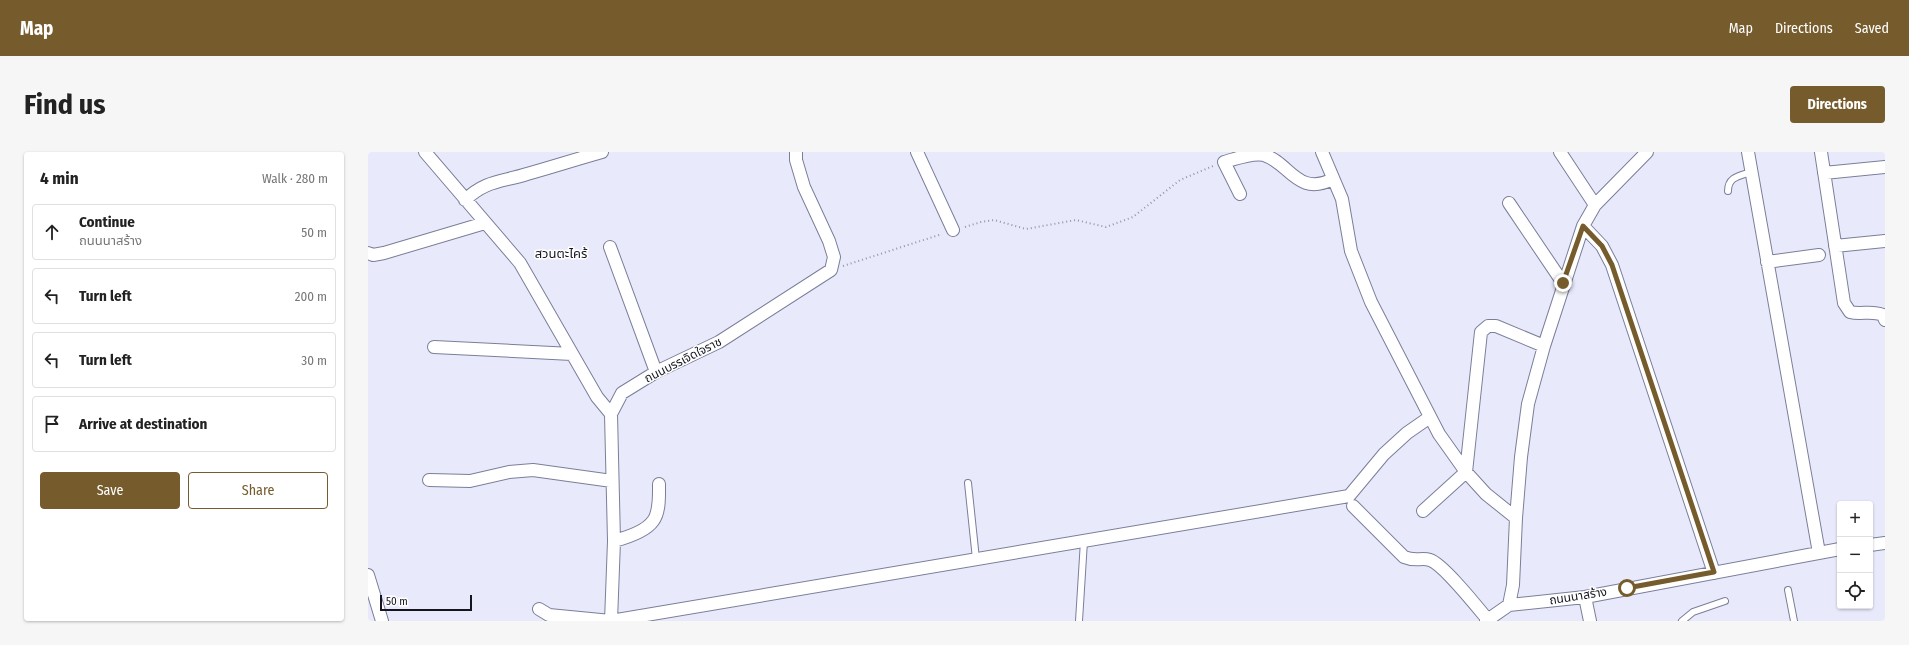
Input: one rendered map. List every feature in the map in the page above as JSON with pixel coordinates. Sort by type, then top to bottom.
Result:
[{"type":"street","points":[[425,152],[520,263],[597,397],[611,414]]},
{"type":"street","points":[[465,200],[474,191],[492,182],[520,176],[602,152]]},
{"type":"street","points":[[796,152],[796,160],[804,187],[830,241],[834,257],[831,270]]},
{"type":"street","points":[[917,152],[953,230]]},
{"type":"street","points":[[1322,152],[1342,199],[1351,251],[1371,302],[1439,434],[1466,472],[1486,494],[1516,518]]},
{"type":"street","points":[[1560,152],[1595,205]]},
{"type":"street","points":[[1353,506],[1404,557],[1413,560],[1431,560],[1442,569],[1487,620],[1508,605],[1514,579],[1516,518],[1521,457],[1528,404],[1563,283],[1583,226],[1595,205],[1646,152]]},
{"type":"street","points":[[1748,152],[1819,553]]},
{"type":"street","points":[[1821,152],[1844,303],[1850,312],[1859,314],[1876,312],[1883,315],[1885,320]]},
{"type":"street","points":[[1240,194],[1224,162],[1254,154],[1264,155],[1301,181],[1313,184],[1323,184],[1333,179]]},
{"type":"street","points":[[1824,173],[1885,167]]},
{"type":"street","points":[[1508,203],[1563,283]]},
{"type":"street","points":[[370,255],[485,223]]},
{"type":"street","points":[[1583,226],[1602,246],[1612,265],[1714,572]]},
{"type":"street","points":[[1835,246],[1885,242]]},
{"type":"street","points":[[610,247],[656,372]]},
{"type":"street","points":[[1767,262],[1819,255]]},
{"type":"street","name":"ถนนบรรเจิดใจราช","points":[[611,621],[614,541],[611,414],[622,393],[656,372],[719,342],[831,270]]},
{"type":"street","points":[[1423,511],[1466,472],[1480,332],[1488,326],[1496,326],[1544,346]]},
{"type":"street","points":[[434,347],[572,354]]},
{"type":"street","points":[[539,609],[549,615],[611,621],[1349,496],[1384,454],[1407,433],[1430,417]]},
{"type":"street","points":[[429,480],[470,481],[509,472],[533,470],[612,481]]},
{"type":"street","points":[[614,541],[628,538],[652,522],[656,514],[659,484]]},
{"type":"street","points":[[1873,545],[1885,543]]},
{"type":"street","name":"ถนนนาสร้าง","points":[[1508,605],[1585,597],[1837,550]]},
{"type":"street","points":[[368,575],[382,621]]},
{"type":"street","points":[[1585,597],[1590,621]]},
{"type":"lane","points":[[1728,191],[1728,184],[1731,180],[1751,172]]},
{"type":"lane","points":[[968,483],[976,559]]},
{"type":"lane","points":[[1079,621],[1084,541]]},
{"type":"lane","points":[[1788,590],[1794,621]]},
{"type":"lane","points":[[1682,621],[1693,612],[1725,601]]},
{"type":"path","points":[[831,270],[981,222],[994,220],[1026,229],[1076,220],[1106,227],[1133,217],[1180,180],[1224,162]]},
{"type":"district","name":"สวนตะไคร้","points":[[561,253]]},
{"type":"route","points":[[1563,283],[1583,226],[1602,246],[1612,265],[1714,572],[1627,588]]}]
